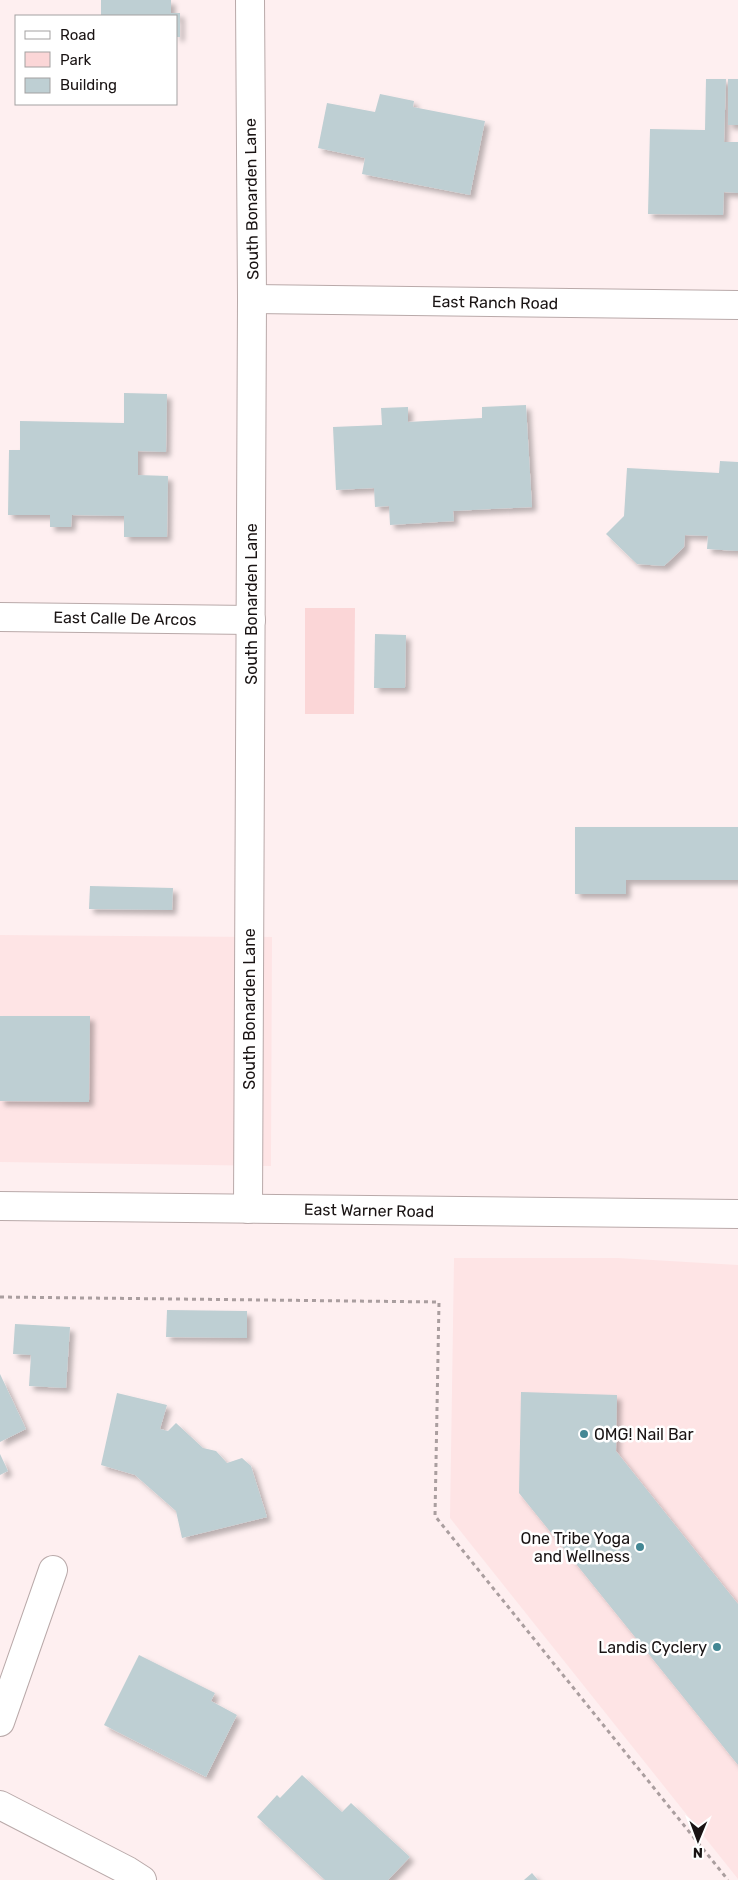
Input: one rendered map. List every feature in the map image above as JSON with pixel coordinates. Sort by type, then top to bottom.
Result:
[{"type":"street","name":"South Bonarden Lane","points":[[248,1209],[252,299],[250,0]]},
{"type":"street","name":"East Ranch Road","points":[[252,299],[738,305]]},
{"type":"street","name":"East Calle De Arcos","points":[[0,617],[251,620]]},
{"type":"street","name":"East Warner Road","points":[[0,1206],[738,1214]]},
{"type":"street","points":[[0,1722],[53,1570]]},
{"type":"street","points":[[0,1805],[128,1870],[142,1880]]},
{"type":"path","points":[[0,1297],[439,1302],[435,1516],[728,1880]]},
{"type":"shaded area","points":[[0,935],[272,937],[271,1166],[0,1162]]},
{"type":"shaded area","points":[[454,1258],[618,1258],[738,1265],[738,1879],[450,1518]]},
{"type":"green space","points":[[305,608],[355,608],[354,714],[305,714]]},
{"type":"building","points":[[101,0],[171,0],[171,13],[180,13],[180,37],[178,37],[178,15],[101,15]]},
{"type":"building","points":[[706,79],[726,79],[724,142],[738,142],[738,193],[724,192],[723,215],[648,214],[650,129],[705,130]]},
{"type":"building","points":[[728,79],[738,79],[738,125],[728,125]]},
{"type":"building","points":[[380,94],[414,101],[413,107],[485,121],[470,195],[362,174],[365,158],[318,148],[327,103],[375,112]]},
{"type":"building","points":[[124,393],[167,394],[166,452],[138,451],[138,475],[168,476],[167,537],[124,537],[124,516],[72,515],[71,527],[50,527],[50,515],[8,515],[9,450],[20,450],[20,421],[124,423]]},
{"type":"building","points":[[526,405],[532,507],[453,511],[454,521],[390,525],[389,506],[375,507],[374,488],[336,490],[333,427],[382,425],[381,408],[408,407],[408,422],[482,418],[482,407]]},
{"type":"building","points":[[720,461],[738,462],[738,551],[707,549],[708,536],[685,535],[684,547],[664,566],[637,564],[606,534],[624,516],[627,468],[719,473]]},
{"type":"building","points":[[375,634],[406,635],[405,688],[374,688]]},
{"type":"building","points":[[575,827],[738,827],[738,880],[626,880],[626,894],[575,894]]},
{"type":"building","points":[[90,886],[173,888],[172,910],[89,909]]},
{"type":"building","points":[[0,1016],[90,1016],[89,1102],[0,1101]]},
{"type":"building","points":[[167,1310],[247,1311],[247,1338],[166,1337]]},
{"type":"building","points":[[15,1324],[70,1327],[66,1388],[29,1386],[31,1355],[13,1354]]},
{"type":"building","points":[[0,1374],[26,1429],[0,1442]]},
{"type":"building","points":[[521,1392],[617,1395],[616,1451],[738,1604],[738,1765],[519,1493]]},
{"type":"building","points":[[117,1393],[167,1405],[160,1429],[168,1431],[176,1423],[203,1448],[216,1451],[227,1463],[242,1458],[251,1466],[267,1517],[182,1538],[176,1511],[135,1475],[101,1465]]},
{"type":"building","points":[[0,1454],[8,1471],[0,1475]]},
{"type":"building","points":[[139,1655],[215,1693],[211,1701],[237,1715],[206,1777],[104,1725]]},
{"type":"building","points":[[302,1775],[342,1812],[351,1803],[410,1857],[388,1880],[325,1880],[257,1817],[277,1795],[280,1798]]},
{"type":"building","points":[[532,1873],[538,1880],[524,1880]]},
{"type":"place","name":"OMG! Nail Bar","points":[[584,1434]]},
{"type":"place","name":"One Tribe Yoga and Wellness","points":[[640,1547]]},
{"type":"place","name":"Landis Cyclery","points":[[717,1647]]}]
